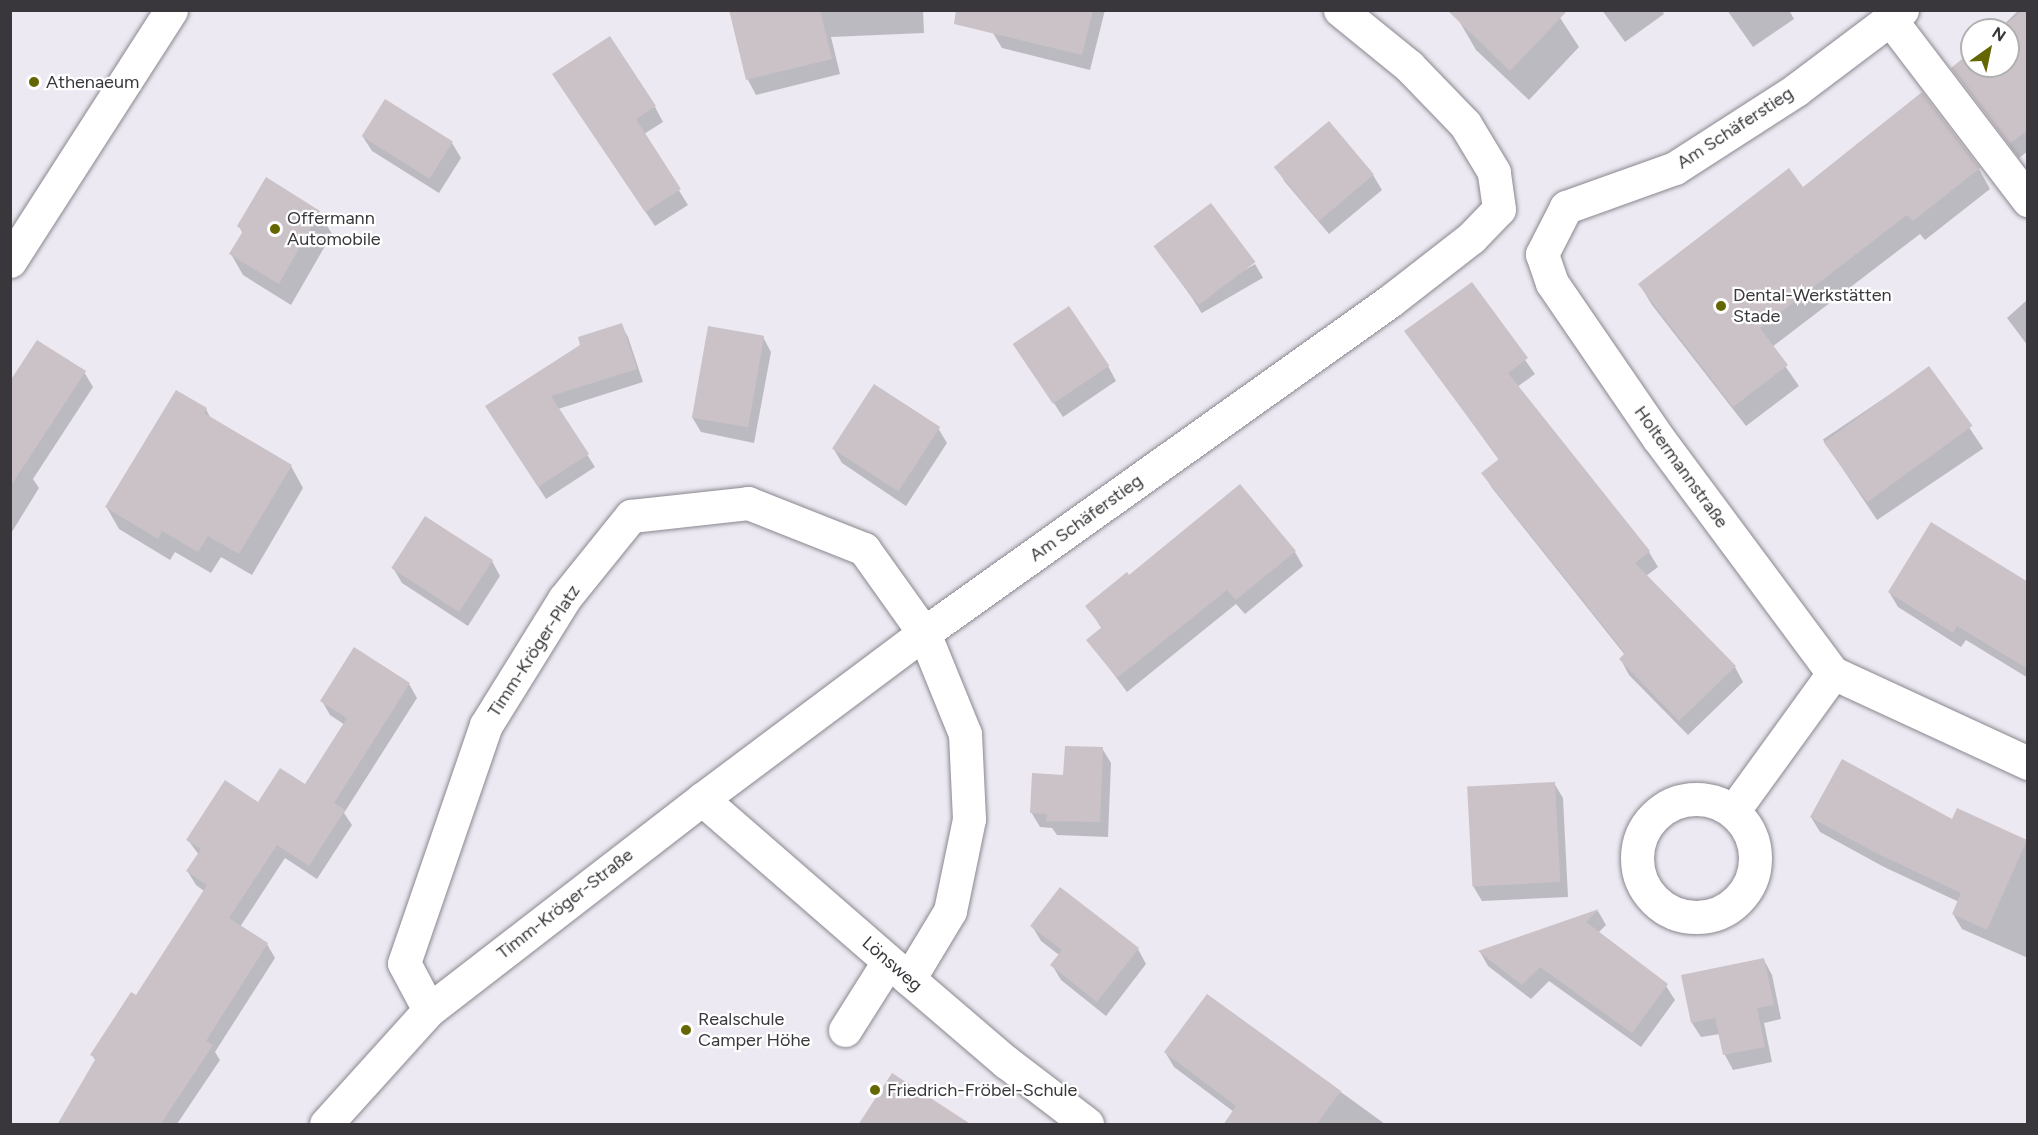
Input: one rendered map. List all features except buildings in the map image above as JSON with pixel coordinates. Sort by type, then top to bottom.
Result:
[{"type":"street","points":[[10,261],[171,10]]},
{"type":"street","name":"Am Schäferstieg","points":[[702,799],[924,633],[1390,301],[1471,238],[1499,209],[1494,172],[1465,124],[1408,66],[1340,10]]},
{"type":"street","points":[[1896,15],[2028,200]]},
{"type":"street","name":"Am Schäferstieg","points":[[1542,254],[1566,207],[1675,168],[1796,90],[1896,15]]},
{"type":"street","name":"Holtermannstraße","points":[[1542,254],[1552,283],[1659,440],[1833,673],[2028,764]]},
{"type":"street","name":"Timm-Kröger-Platz","points":[[429,1010],[405,963],[486,725],[564,599],[631,516],[748,503],[864,549],[924,633],[965,734],[969,819],[950,911],[845,1030]]},
{"type":"street","points":[[1734,810],[1833,673]]},
{"type":"street","name":"Lönsweg","points":[[702,799],[1006,1062],[1087,1125]]},
{"type":"street","name":"Timm-Kröger-Straße","points":[[326,1125],[429,1010],[702,799]]},
{"type":"place","name":"Athenaeum","points":[[34,82]]},
{"type":"place","name":"Offermann Automobile","points":[[275,229]]},
{"type":"place","name":"Dental-Werkstätten Stade","points":[[1721,306]]},
{"type":"place","name":"Realschule Camper Höhe","points":[[686,1030]]},
{"type":"place","name":"Friedrich-Fröbel-Schule","points":[[875,1090]]}]
